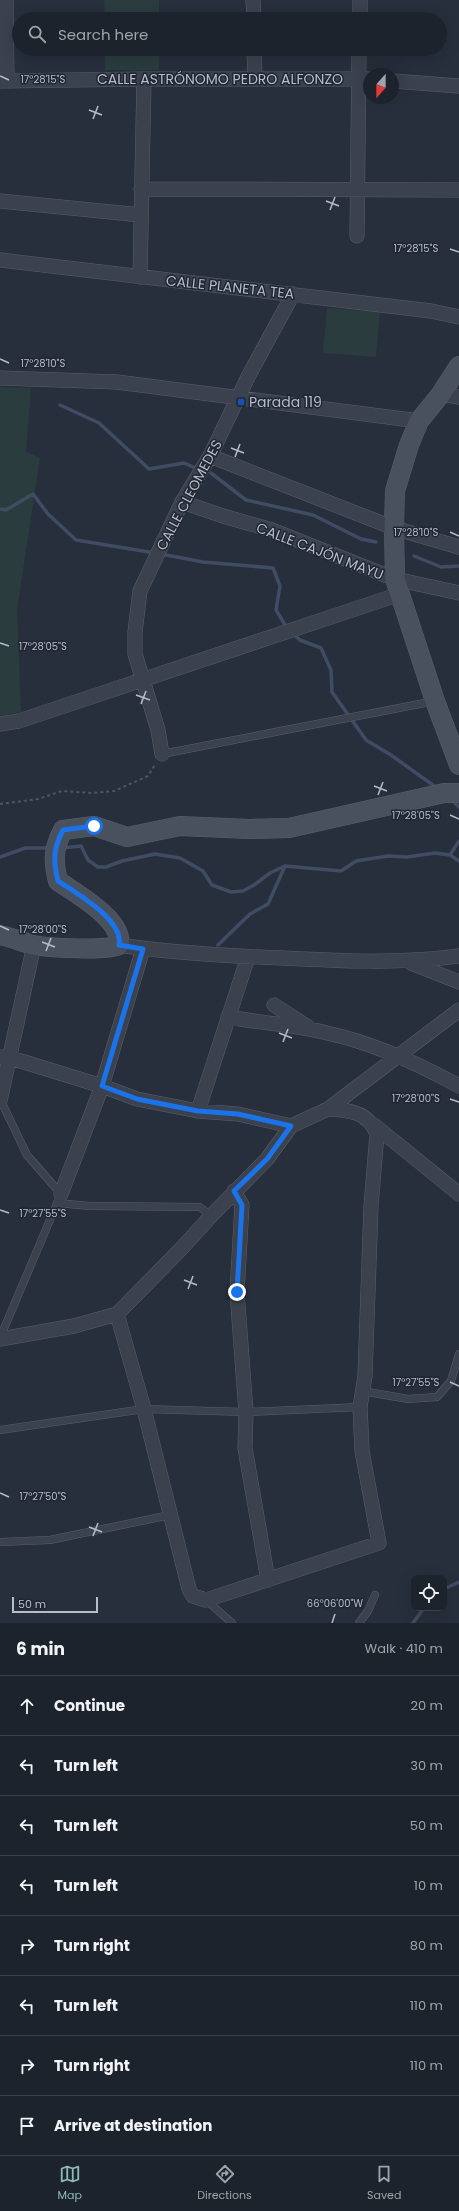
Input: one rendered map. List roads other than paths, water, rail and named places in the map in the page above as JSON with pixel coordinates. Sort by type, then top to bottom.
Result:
[{"type":"street","points":[[4,81],[6,0]]},
{"type":"street","points":[[253,0],[254,12]]},
{"type":"street","points":[[360,0],[360,12]]},
{"type":"street","points":[[254,56],[255,78]]},
{"type":"street","points":[[360,56],[363,73]]},
{"type":"street","name":"CALLE ASTRÓNOMO PEDRO ALFONZO","points":[[4,81],[255,78],[363,79]]},
{"type":"street","points":[[140,277],[144,79]]},
{"type":"street","points":[[399,81],[459,86]]},
{"type":"street","points":[[357,236],[363,98]]},
{"type":"street","points":[[141,188],[459,190]]},
{"type":"street","points":[[0,201],[141,214]]},
{"type":"street","name":"CALLE PLANETA TEA","points":[[0,260],[431,311],[459,317]]},
{"type":"street","name":"CALLE CLEOMEDES","points":[[162,754],[158,730],[141,679],[135,654],[135,632],[140,590],[182,502],[210,456],[293,294]]},
{"type":"street","points":[[459,366],[441,394],[419,421],[409,445],[396,491],[394,528],[398,586],[435,701],[459,765]]},
{"type":"street","points":[[0,378],[117,382],[419,421]]},
{"type":"street","points":[[441,394],[459,397]]},
{"type":"street","points":[[210,456],[394,528],[459,547]]},
{"type":"street","name":"CALLE CAJÓN MAYU","points":[[182,502],[272,530],[398,586],[459,593]]},
{"type":"street","points":[[0,724],[19,721],[141,679],[398,586]]},
{"type":"street","points":[[119,945],[120,938],[117,930],[108,919],[85,899],[58,881],[53,862],[58,841],[63,830],[94,826],[127,837],[180,826],[249,829],[289,828],[444,793],[459,793]]},
{"type":"street","points":[[0,935],[34,945],[99,949],[113,948],[119,945],[143,949],[248,957],[331,960],[403,960],[459,956]]},
{"type":"street","points":[[1,1101],[5,1057],[34,945]]},
{"type":"street","points":[[59,1199],[102,1086],[143,949]]},
{"type":"street","points":[[198,1111],[248,957]]},
{"type":"street","points":[[403,960],[458,983]]},
{"type":"street","points":[[274,1005],[312,1030]]},
{"type":"street","points":[[0,1339],[74,1326],[117,1314],[181,1249],[234,1191],[267,1159],[291,1126],[328,1109],[459,1010]]},
{"type":"street","points":[[228,1017],[312,1030],[364,1042],[399,1056],[459,1086]]},
{"type":"street","points":[[5,1057],[102,1086],[137,1099],[198,1111],[238,1114],[291,1126]]},
{"type":"street","points":[[328,1109],[353,1111],[366,1117],[459,1194]]},
{"type":"street","points":[[117,1314],[144,1409],[192,1596],[206,1600],[379,1543],[364,1466],[360,1407],[365,1376],[371,1206],[377,1134],[374,1125]]},
{"type":"street","points":[[234,1191],[242,1205],[237,1292],[246,1412],[245,1448],[268,1580]]},
{"type":"lane","points":[[162,754],[435,701]]},
{"type":"lane","points":[[1,1101],[27,1155],[59,1199],[90,1206],[200,1208],[210,1216]]},
{"type":"lane","points":[[0,1339],[59,1199]]},
{"type":"lane","points":[[362,1391],[408,1399],[437,1397],[451,1381],[459,1354]]},
{"type":"lane","points":[[0,1430],[144,1409],[246,1412],[360,1407]]},
{"type":"lane","points":[[0,1542],[50,1540],[170,1515]]},
{"type":"lane","points":[[359,1623],[368,1611],[374,1595]]},
{"type":"lane","points":[[206,1600],[232,1623]]},
{"type":"waterway","points":[[60,405],[99,423],[149,469],[184,463],[193,467]]},
{"type":"waterway","points":[[211,473],[246,500],[313,515],[361,539],[376,542]]},
{"type":"waterway","points":[[0,509],[6,510],[33,494],[48,514],[76,540],[155,553]]},
{"type":"waterway","points":[[161,554],[203,562],[273,568],[280,586],[276,610],[287,628]]},
{"type":"waterway","points":[[414,556],[441,567],[459,566]]},
{"type":"waterway","points":[[293,634],[300,640],[321,648],[331,670],[332,692],[366,740],[391,755],[437,788]]},
{"type":"waterway","points":[[452,800],[459,807]]},
{"type":"waterway","points":[[450,855],[459,841]]},
{"type":"waterway","points":[[62,848],[81,846],[88,860],[98,867],[106,867],[122,861],[155,854],[180,858],[203,871],[212,885],[231,892],[243,891],[270,873],[285,866],[341,871],[356,861],[388,856],[407,857],[435,853],[450,855],[459,861]]},
{"type":"waterway","points":[[0,857],[25,848],[49,848]]},
{"type":"waterway","points":[[218,945],[250,914],[268,904],[285,866]]},
{"type":"waterway","points":[[447,1588],[459,1582]]},
{"type":"waterway","points":[[413,1623],[422,1611]]},
{"type":"place","name":"Parada 119","points":[[241,402]]}]
